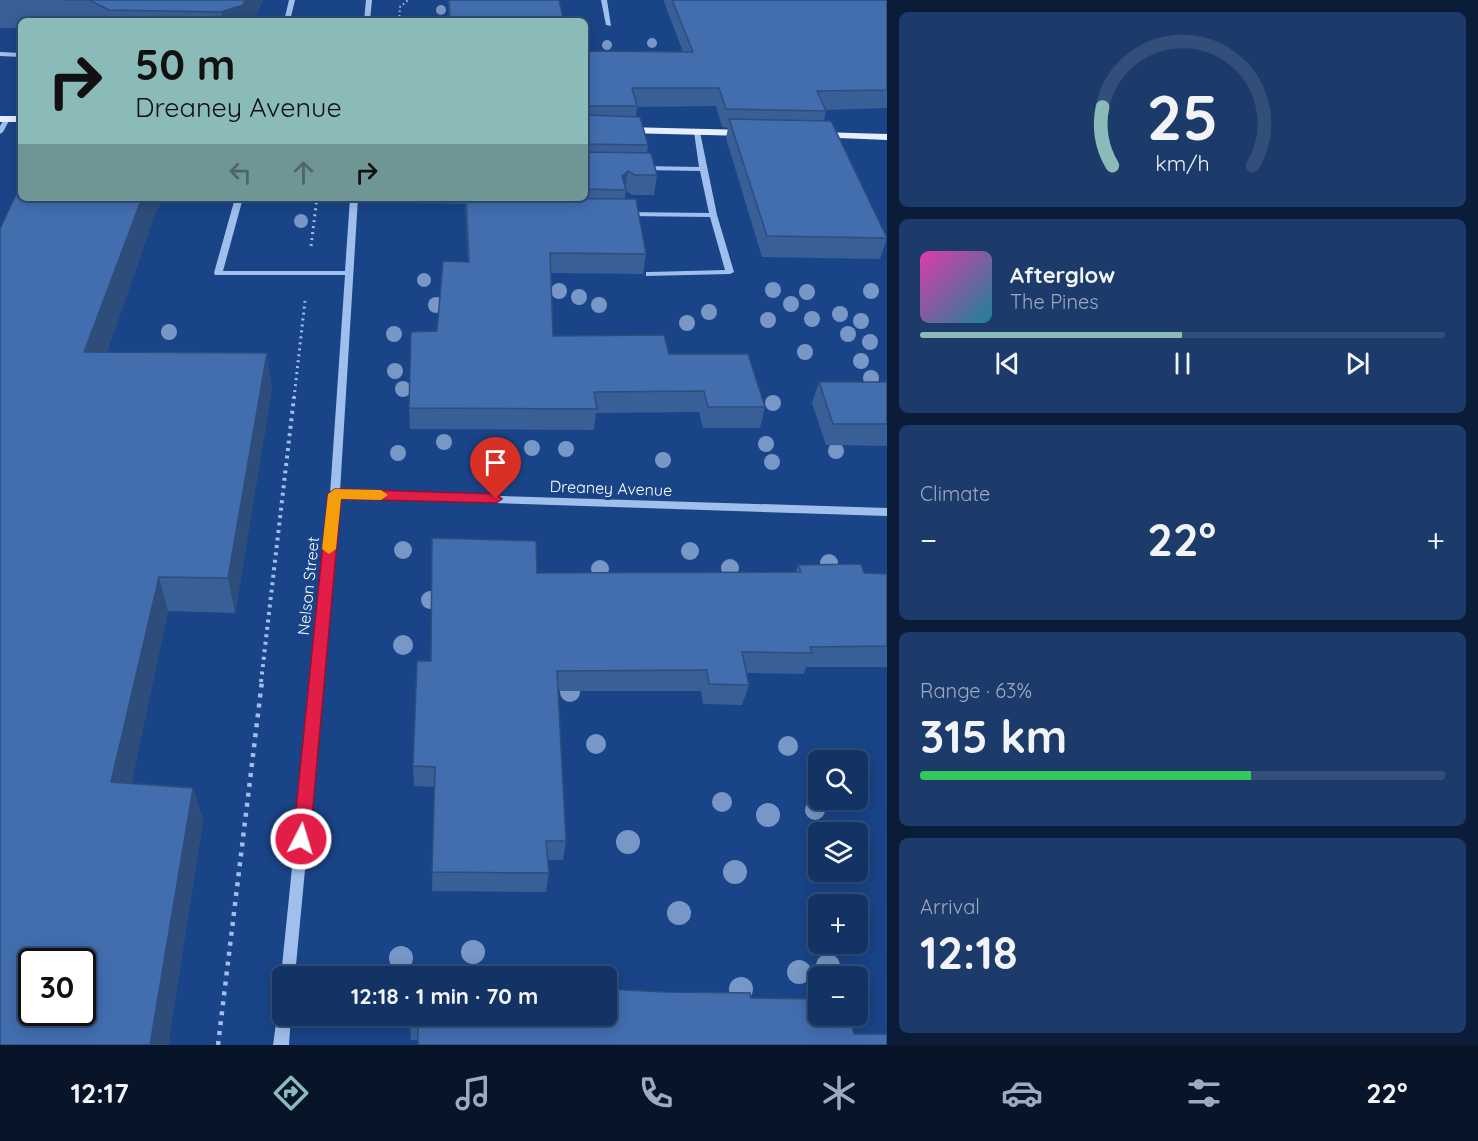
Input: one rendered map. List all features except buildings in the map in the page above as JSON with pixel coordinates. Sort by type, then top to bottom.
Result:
[{"type":"main road","points":[[588,129],[756,134]]},
{"type":"main road","points":[[804,135],[887,137]]},
{"type":"street","points":[[288,18],[292,0]]},
{"type":"street","points":[[367,18],[369,0]]},
{"type":"street","points":[[604,0],[609,25]]},
{"type":"street","points":[[0,61],[2,54],[18,55]]},
{"type":"street","points":[[0,132],[4,119]]},
{"type":"street","points":[[649,274],[730,272],[713,215],[697,132]]},
{"type":"street","points":[[632,167],[703,169]]},
{"type":"street","points":[[238,201],[218,273],[348,273]]},
{"type":"street","name":"Nelson Street","points":[[289,966],[335,494],[354,201]]},
{"type":"street","points":[[628,205],[630,214]]},
{"type":"street","points":[[619,214],[713,215]]},
{"type":"street","name":"Dreaney Avenue","points":[[335,494],[887,512]]},
{"type":"street","points":[[281,1045],[283,1026]]},
{"type":"path","points":[[399,18],[400,7],[408,0]]},
{"type":"path","points":[[218,1045],[242,861],[317,201]]},
{"type":"slow traffic","points":[[329,549],[335,494],[381,495]]},
{"type":"route","points":[[301,839],[335,494],[496,499]]}]
